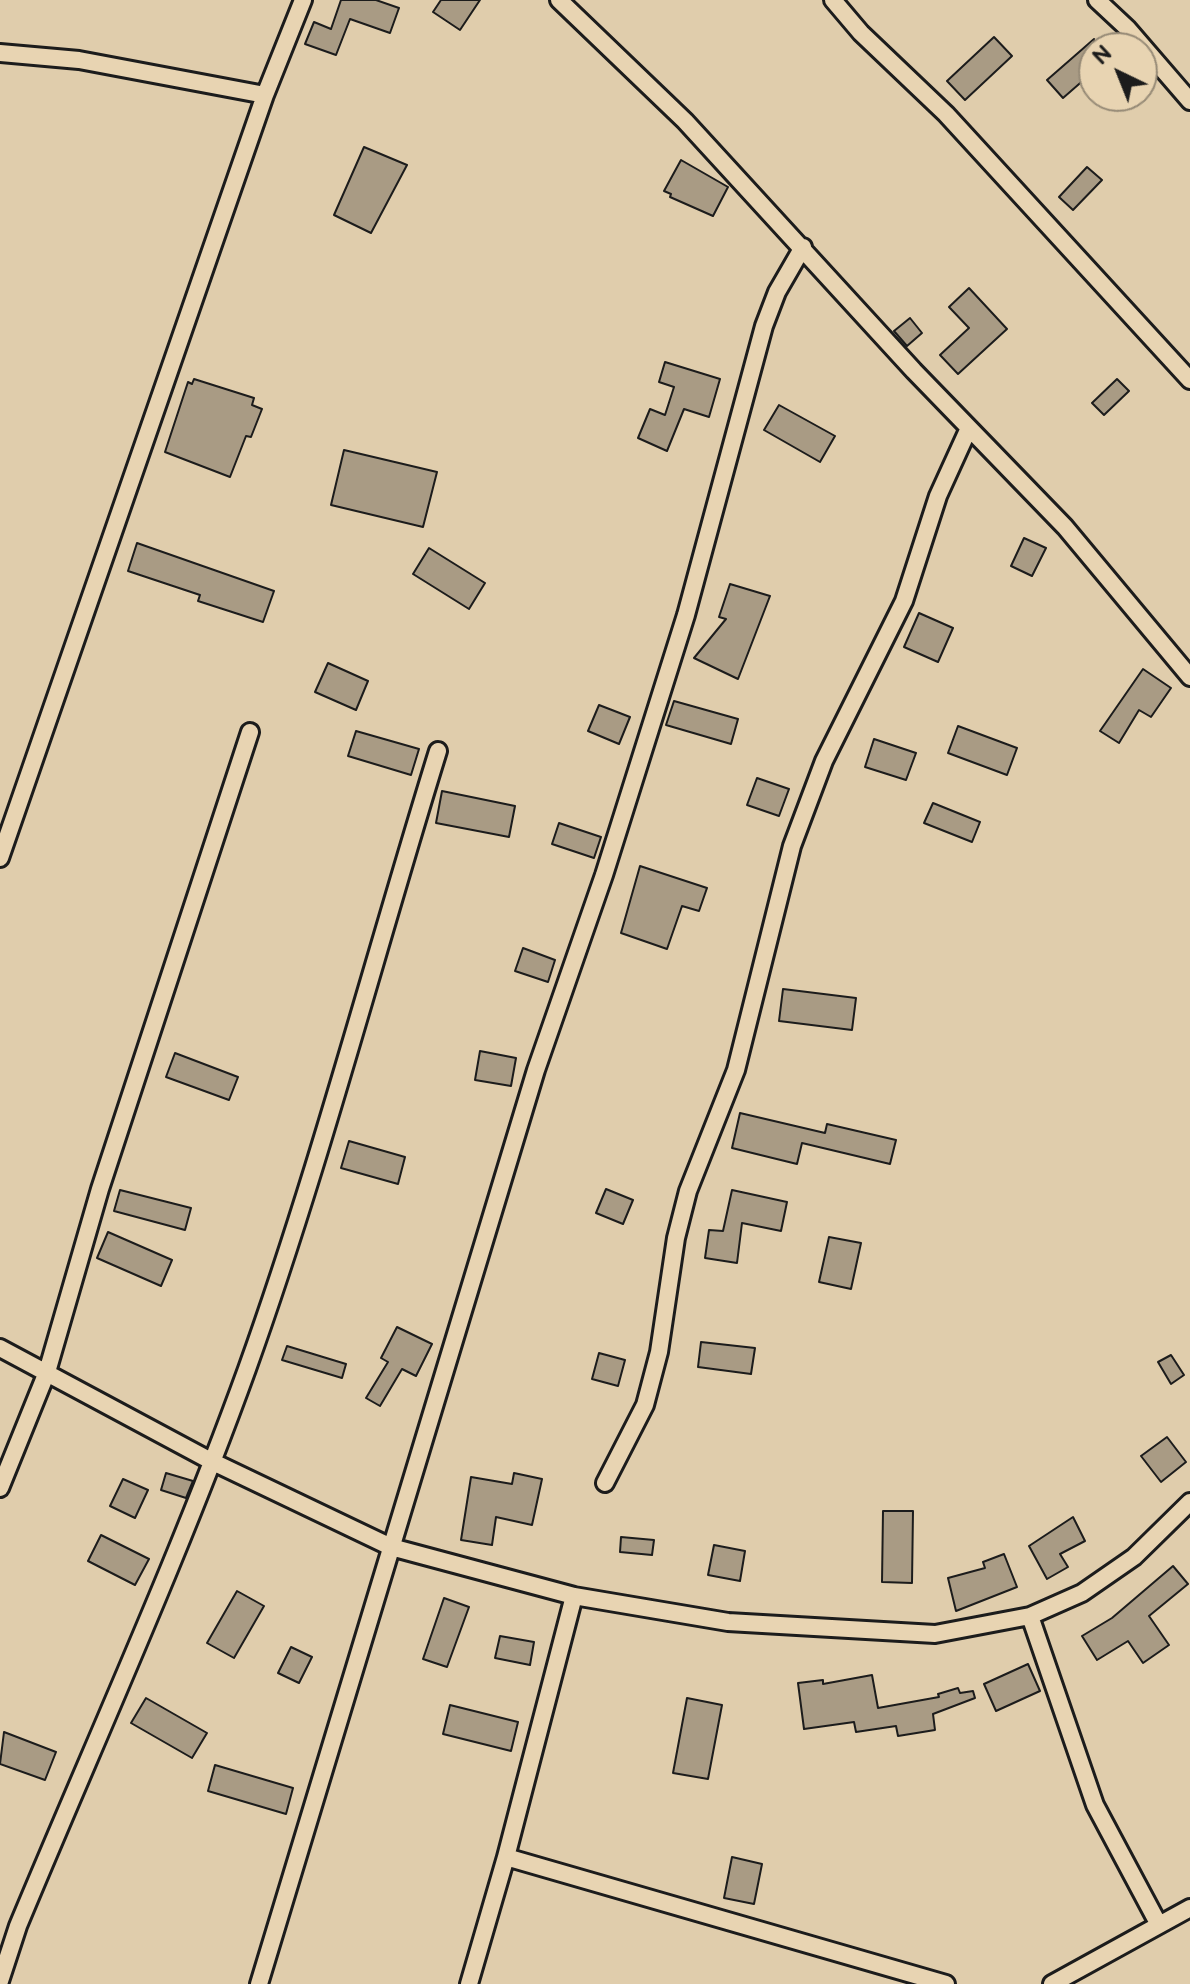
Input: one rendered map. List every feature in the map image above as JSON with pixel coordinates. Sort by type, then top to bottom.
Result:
[{"type":"street","points":[[0,858],[265,95],[303,0]]},
{"type":"street","points":[[559,0],[685,121],[969,428],[1065,527],[1190,677]]},
{"type":"street","points":[[833,0],[861,33],[946,114],[1190,380]]},
{"type":"street","points":[[1097,0],[1127,28],[1190,101]]},
{"type":"street","points":[[0,53],[79,60],[265,95]]},
{"type":"street","points":[[259,1984],[536,1070],[604,875],[686,615],[764,326],[777,292],[803,247]]},
{"type":"street","points":[[605,1483],[645,1405],[659,1352],[676,1238],[688,1191],[736,1070],[792,846],[824,761],[904,601],[928,522],[969,428]]},
{"type":"street","points":[[0,1488],[47,1372],[100,1189],[250,732]]},
{"type":"street","points":[[0,1981],[24,1912],[247,1369],[320,1150],[384,924],[438,751]]},
{"type":"street","points":[[0,1348],[211,1461],[391,1547],[574,1596],[728,1622],[935,1634],[1030,1616],[1082,1593],[1134,1557],[1190,1502]]},
{"type":"street","points":[[469,1984],[506,1857],[574,1596]]},
{"type":"street","points":[[1030,1616],[1095,1805],[1159,1925]]},
{"type":"street","points":[[506,1857],[938,1983]]},
{"type":"street","points":[[1052,1984],[1190,1908]]},
{"type":"building","points":[[341,0],[376,0],[399,8],[390,33],[350,19],[336,55],[305,44],[314,22],[331,29]]},
{"type":"building","points":[[441,0],[480,0],[460,30],[433,12]]},
{"type":"building","points":[[994,37],[1012,56],[965,100],[947,81]]},
{"type":"building","points":[[1078,53],[1078,85],[1063,98],[1047,80]]},
{"type":"building","points":[[364,147],[407,165],[371,233],[334,215]]},
{"type":"building","points":[[681,160],[728,187],[713,216],[670,197],[671,194],[664,191]]},
{"type":"building","points":[[1087,167],[1102,180],[1073,210],[1059,197]]},
{"type":"building","points":[[969,288],[1007,329],[958,374],[940,355],[969,328],[949,307]]},
{"type":"building","points":[[910,318],[922,333],[907,346],[894,331]]},
{"type":"building","points":[[665,362],[720,379],[709,417],[684,409],[667,451],[638,438],[650,409],[665,415],[674,387],[659,382]]},
{"type":"building","points":[[194,379],[254,398],[252,405],[262,409],[251,437],[246,436],[230,477],[165,452],[188,382],[192,384]]},
{"type":"building","points":[[1117,379],[1129,391],[1104,415],[1092,403]]},
{"type":"building","points":[[779,405],[835,436],[820,462],[764,430]]},
{"type":"building","points":[[344,450],[437,472],[423,527],[331,505]]},
{"type":"building","points":[[1024,538],[1046,548],[1032,576],[1011,566]]},
{"type":"building","points":[[137,543],[274,591],[263,622],[198,601],[200,595],[128,571]]},
{"type":"building","points":[[429,548],[485,583],[469,609],[413,574]]},
{"type":"building","points":[[730,584],[770,596],[738,679],[694,658],[726,619],[719,617]]},
{"type":"building","points":[[919,613],[953,628],[938,662],[904,647]]},
{"type":"building","points":[[328,663],[368,681],[356,710],[315,692]]},
{"type":"building","points":[[1143,669],[1171,688],[1151,717],[1139,710],[1119,743],[1100,731]]},
{"type":"building","points":[[674,701],[738,719],[731,744],[666,725]]},
{"type":"building","points":[[599,705],[630,717],[619,744],[588,731]]},
{"type":"building","points":[[958,726],[1017,748],[1007,775],[948,753]]},
{"type":"building","points":[[356,731],[419,749],[411,775],[348,756]]},
{"type":"building","points":[[874,739],[916,753],[906,780],[865,767]]},
{"type":"building","points":[[757,778],[789,789],[779,816],[747,805]]},
{"type":"building","points":[[442,791],[515,806],[509,837],[436,823]]},
{"type":"building","points":[[933,803],[980,822],[972,842],[924,823]]},
{"type":"building","points":[[559,823],[601,837],[594,858],[552,844]]},
{"type":"building","points":[[640,866],[707,888],[699,911],[682,906],[667,949],[621,933]]},
{"type":"building","points":[[523,948],[555,960],[548,982],[515,971]]},
{"type":"building","points":[[783,989],[856,998],[852,1030],[779,1021]]},
{"type":"building","points":[[480,1051],[516,1058],[511,1086],[475,1080]]},
{"type":"building","points":[[175,1053],[238,1077],[229,1100],[166,1077]]},
{"type":"building","points":[[740,1113],[825,1133],[827,1124],[896,1140],[890,1164],[802,1143],[797,1164],[732,1148]]},
{"type":"building","points":[[349,1141],[405,1157],[398,1184],[341,1168]]},
{"type":"building","points":[[606,1189],[633,1200],[623,1224],[596,1213]]},
{"type":"building","points":[[120,1190],[191,1208],[185,1230],[114,1211]]},
{"type":"building","points":[[732,1190],[787,1202],[781,1231],[742,1223],[737,1263],[705,1258],[709,1230],[723,1231]]},
{"type":"building","points":[[108,1232],[172,1260],[161,1286],[97,1258]]},
{"type":"building","points":[[829,1237],[861,1243],[851,1289],[819,1282]]},
{"type":"building","points":[[397,1327],[432,1344],[416,1376],[402,1369],[380,1406],[366,1398],[388,1362],[381,1358]]},
{"type":"building","points":[[701,1342],[755,1348],[751,1374],[698,1367]]},
{"type":"building","points":[[287,1346],[346,1364],[342,1378],[282,1360]]},
{"type":"building","points":[[599,1353],[625,1360],[618,1386],[592,1379]]},
{"type":"building","points":[[1171,1355],[1184,1375],[1171,1384],[1158,1362]]},
{"type":"building","points":[[1167,1437],[1186,1462],[1161,1482],[1141,1456]]},
{"type":"building","points":[[166,1473],[193,1481],[186,1498],[161,1490]]},
{"type":"building","points":[[514,1473],[542,1479],[532,1525],[496,1517],[492,1545],[461,1540],[471,1477],[512,1484]]},
{"type":"building","points":[[123,1479],[148,1490],[135,1518],[110,1506]]},
{"type":"building","points":[[883,1511],[913,1511],[912,1583],[882,1582]]},
{"type":"building","points":[[1073,1517],[1085,1541],[1060,1554],[1068,1567],[1047,1579],[1029,1546]]},
{"type":"building","points":[[101,1535],[149,1559],[135,1585],[88,1561]]},
{"type":"building","points":[[621,1537],[654,1540],[652,1555],[620,1552]]},
{"type":"building","points":[[714,1545],[745,1551],[740,1581],[708,1575]]},
{"type":"building","points":[[1004,1554],[1017,1587],[956,1611],[948,1578],[985,1568],[983,1562]]},
{"type":"building","points":[[1173,1566],[1188,1584],[1149,1616],[1169,1645],[1143,1663],[1128,1641],[1097,1660],[1082,1636],[1112,1618]]},
{"type":"building","points":[[237,1591],[264,1606],[234,1658],[207,1643]]},
{"type":"building","points":[[444,1598],[469,1607],[447,1667],[423,1659]]},
{"type":"building","points":[[500,1636],[534,1642],[530,1665],[495,1658]]},
{"type":"building","points":[[291,1647],[312,1657],[299,1683],[278,1673]]},
{"type":"building","points":[[1028,1664],[1040,1691],[996,1711],[984,1684]]},
{"type":"building","points":[[872,1675],[878,1708],[939,1697],[938,1694],[958,1688],[960,1693],[973,1691],[975,1698],[933,1714],[935,1730],[898,1736],[896,1726],[856,1732],[854,1722],[804,1729],[798,1683],[823,1680],[823,1684]]},
{"type":"building","points":[[146,1698],[207,1733],[192,1758],[131,1723]]},
{"type":"building","points":[[687,1698],[722,1705],[708,1779],[673,1773]]},
{"type":"building","points":[[450,1705],[518,1722],[511,1751],[443,1734]]},
{"type":"building","points":[[4,1732],[56,1752],[45,1780],[0,1764]]},
{"type":"building","points":[[215,1765],[293,1788],[286,1814],[208,1791]]},
{"type":"building","points":[[732,1857],[762,1864],[754,1904],[724,1898]]}]
